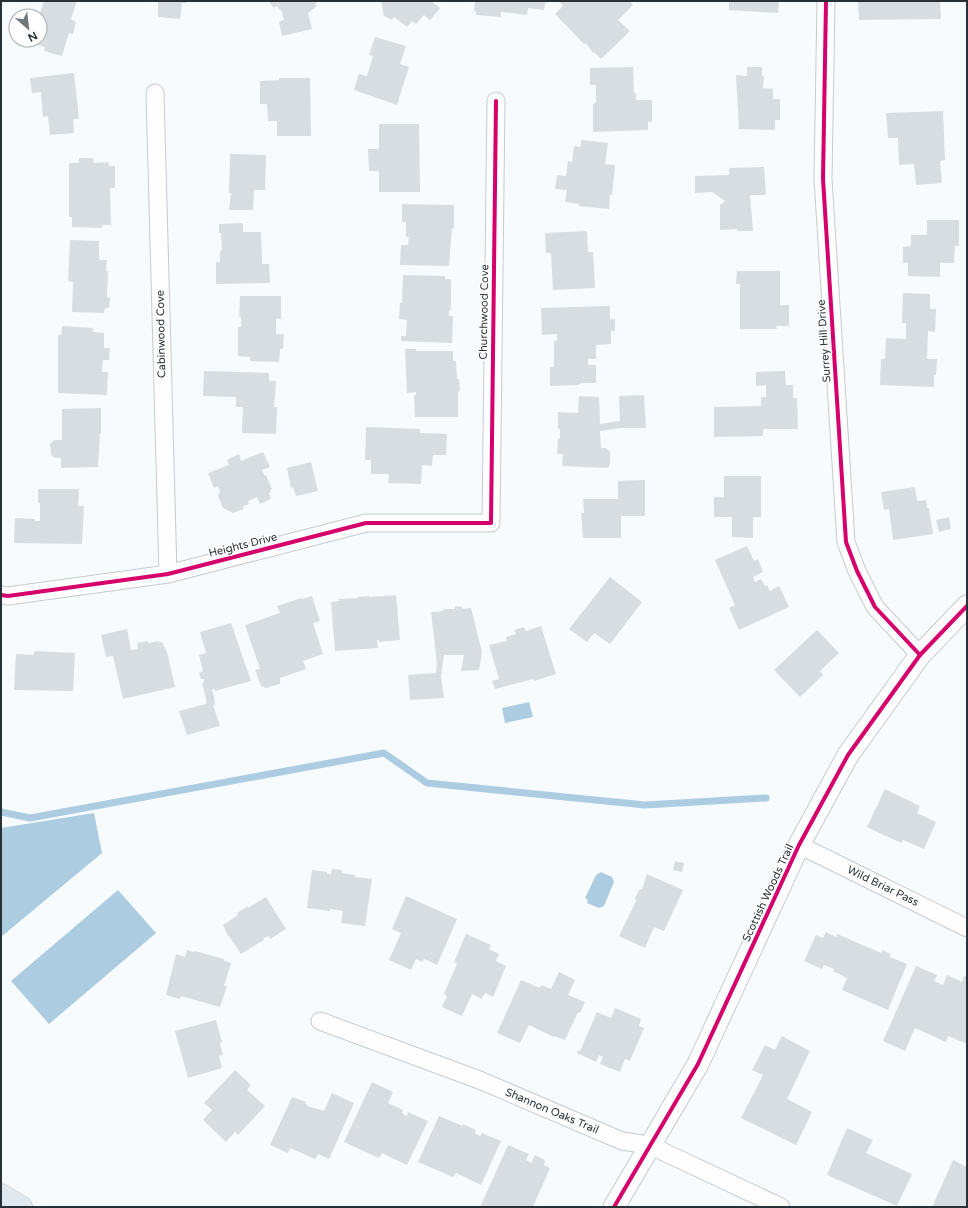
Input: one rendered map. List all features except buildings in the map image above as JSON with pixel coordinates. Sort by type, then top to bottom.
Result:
[{"type":"highway","points":[[1,1195],[21,1207]]},
{"type":"street","name":"Surrey Hill Drive","points":[[826,1],[823,179],[846,542],[857,571],[875,607],[920,655]]},
{"type":"street","name":"Cabinwood Cove","points":[[155,93],[168,574]]},
{"type":"street","name":"Churchwood Cove","points":[[491,523],[496,101]]},
{"type":"street","name":"Heights Drive","points":[[1,595],[8,596],[168,574],[366,523],[491,523]]},
{"type":"street","name":"Scottish Woods Trail","points":[[614,1207],[698,1064],[800,845],[848,755],[920,655],[967,606]]},
{"type":"street","name":"Wild Briar Pass","points":[[800,845],[967,928]]},
{"type":"street","name":"Shannon Oaks Trail","points":[[320,1021],[482,1081],[622,1140],[650,1145],[781,1207]]},
{"type":"water","points":[[529,702],[533,717],[505,723],[502,708]]},
{"type":"water","points":[[94,813],[102,853],[1,937],[1,828]]},
{"type":"water","points":[[601,872],[612,877],[614,882],[604,906],[599,908],[587,903],[588,900],[585,898],[596,875]]},
{"type":"water","points":[[118,890],[156,933],[49,1024],[11,981]]},
{"type":"waterway","points":[[1,812],[30,818],[384,753],[427,783],[645,805],[766,798]]},
{"type":"cycle path","points":[[826,1],[823,179],[846,542],[857,571],[875,607],[920,655]]},
{"type":"cycle path","points":[[1,595],[8,596],[168,574],[366,523],[491,523],[496,101]]},
{"type":"cycle path","points":[[614,1207],[698,1064],[799,845],[848,755],[920,655],[967,606]]}]
